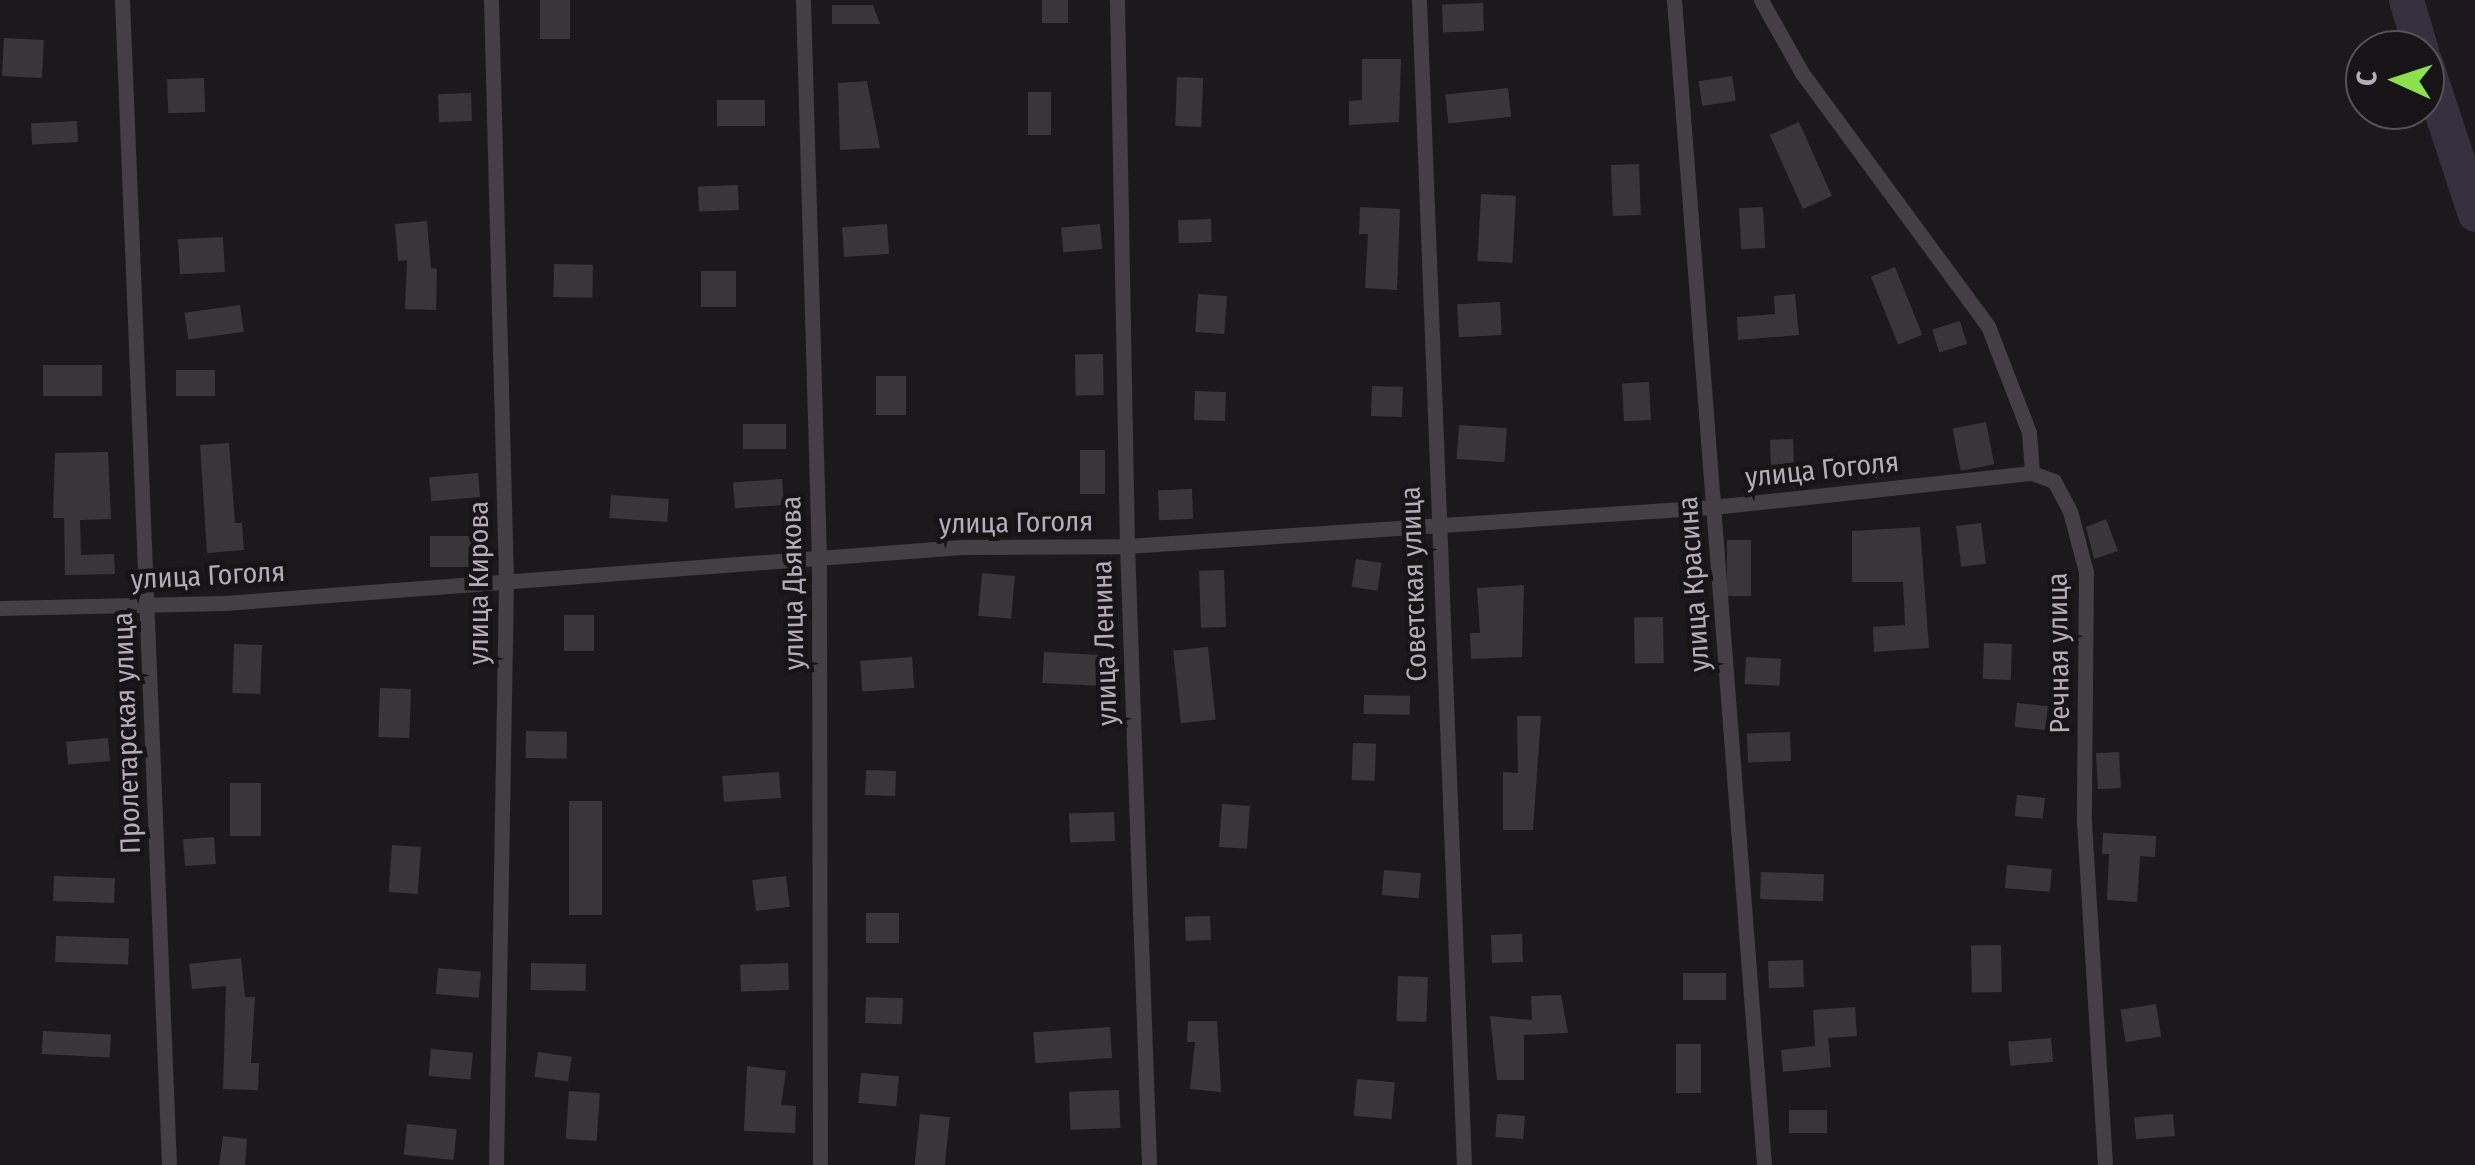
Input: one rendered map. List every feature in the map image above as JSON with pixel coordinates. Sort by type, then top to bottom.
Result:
[{"type":"street","name":"Пролетарская улица","points":[[122,0],[169,1165]]},
{"type":"street","name":"улица Кирова","points":[[491,0],[506,582],[496,1165]]},
{"type":"street","name":"улица Дьякова","points":[[803,0],[819,560],[820,1165]]},
{"type":"street","name":"улица Ленина","points":[[1117,0],[1127,546],[1149,1165]]},
{"type":"street","name":"Советская улица","points":[[1419,0],[1436,526],[1464,1165]]},
{"type":"street","name":"улица Красина","points":[[1674,0],[1764,1165]]},
{"type":"street","points":[[1761,0],[1802,73],[1988,326],[2029,432],[2032,473]]},
{"type":"street","name":"улица Гоголя","points":[[0,608],[147,605],[962,547],[1127,546],[1436,526],[1714,507],[2032,473]]},
{"type":"street","name":"Речная улица","points":[[2032,473],[2054,481],[2070,511],[2086,572],[2084,822],[2105,1165]]},
{"type":"building","points":[[540,0],[570,0],[570,39],[540,39]]},
{"type":"building","points":[[1042,0],[1068,0],[1068,23],[1042,23]]},
{"type":"building","points":[[1483,3],[1484,31],[1443,32],[1442,4]]},
{"type":"building","points":[[832,5],[873,5],[880,24],[832,24]]},
{"type":"building","points":[[4,38],[44,40],[42,78],[2,76]]},
{"type":"building","points":[[1362,59],[1401,59],[1399,122],[1349,125],[1349,101],[1362,100]]},
{"type":"building","points":[[1732,76],[1736,101],[1702,106],[1698,81]]},
{"type":"building","points":[[1177,77],[1203,78],[1201,127],[1175,126]]},
{"type":"building","points":[[204,78],[205,112],[168,113],[167,79]]},
{"type":"building","points":[[867,81],[880,148],[840,150],[838,83]]},
{"type":"building","points":[[1508,88],[1511,117],[1448,123],[1445,95]]},
{"type":"building","points":[[1028,92],[1051,92],[1051,135],[1028,135]]},
{"type":"building","points":[[471,93],[472,121],[439,122],[438,94]]},
{"type":"building","points":[[717,100],[765,100],[765,126],[717,126]]},
{"type":"building","points":[[77,121],[78,142],[32,144],[31,123]]},
{"type":"building","points":[[1799,122],[1832,196],[1803,209],[1770,135]]},
{"type":"building","points":[[1639,164],[1641,215],[1613,216],[1611,165]]},
{"type":"building","points":[[738,185],[739,210],[699,211],[698,186]]},
{"type":"building","points":[[1481,194],[1516,196],[1512,263],[1477,261]]},
{"type":"building","points":[[1360,207],[1400,209],[1397,290],[1365,288],[1368,234],[1359,234]]},
{"type":"building","points":[[1763,207],[1765,248],[1741,249],[1739,208]]},
{"type":"building","points":[[1211,219],[1212,242],[1179,243],[1178,220]]},
{"type":"building","points":[[427,221],[431,268],[437,269],[436,310],[405,309],[407,260],[398,261],[395,224]]},
{"type":"building","points":[[887,224],[889,254],[844,257],[842,227]]},
{"type":"building","points":[[1100,224],[1102,249],[1063,252],[1061,227]]},
{"type":"building","points":[[223,237],[225,272],[180,274],[178,239]]},
{"type":"building","points":[[554,264],[593,265],[592,298],[553,297]]},
{"type":"building","points":[[1895,267],[1922,335],[1898,344],[1871,277]]},
{"type":"building","points":[[701,271],[736,271],[736,307],[701,307]]},
{"type":"building","points":[[1198,294],[1227,296],[1224,334],[1195,332]]},
{"type":"building","points":[[1795,294],[1799,335],[1738,340],[1737,317],[1775,314],[1774,296]]},
{"type":"building","points":[[1500,302],[1502,335],[1459,337],[1457,304]]},
{"type":"building","points":[[240,305],[244,332],[188,340],[185,313]]},
{"type":"building","points":[[1960,321],[1967,344],[1939,352],[1932,329]]},
{"type":"building","points":[[1075,354],[1103,354],[1104,395],[1076,395]]},
{"type":"building","points":[[43,365],[102,365],[102,396],[43,396]]},
{"type":"building","points":[[176,370],[215,370],[215,396],[176,396]]},
{"type":"building","points":[[876,376],[906,376],[906,415],[876,415]]},
{"type":"building","points":[[1649,382],[1651,420],[1624,421],[1622,383]]},
{"type":"building","points":[[1372,386],[1403,387],[1402,417],[1371,416]]},
{"type":"building","points":[[1195,391],[1226,392],[1225,421],[1194,420]]},
{"type":"building","points":[[1986,422],[1994,464],[1961,471],[1953,428]]},
{"type":"building","points":[[743,424],[786,424],[786,449],[743,449]]},
{"type":"building","points":[[1459,425],[1507,428],[1505,462],[1457,459]]},
{"type":"building","points":[[1793,439],[1795,487],[1772,488],[1770,440]]},
{"type":"building","points":[[229,443],[235,523],[242,523],[244,550],[207,553],[200,445]]},
{"type":"building","points":[[1080,450],[1105,450],[1105,494],[1080,494]]},
{"type":"building","points":[[108,452],[111,519],[80,520],[81,555],[114,554],[115,574],[65,575],[64,518],[53,518],[55,453]]},
{"type":"building","points":[[1886,455],[1888,477],[1859,479],[1857,458]]},
{"type":"building","points":[[478,473],[480,497],[431,501],[429,477]]},
{"type":"building","points":[[782,479],[784,505],[735,508],[733,482]]},
{"type":"building","points":[[1192,489],[1193,519],[1159,520],[1158,490]]},
{"type":"building","points":[[611,495],[669,499],[667,522],[609,518]]},
{"type":"building","points":[[2106,519],[2118,551],[2094,559],[2086,527]]},
{"type":"building","points":[[1981,523],[1986,564],[1961,567],[1956,526]]},
{"type":"building","points":[[1920,527],[1929,648],[1874,652],[1873,627],[1905,625],[1903,582],[1852,582],[1852,531]]},
{"type":"building","points":[[430,536],[472,536],[472,567],[430,567]]},
{"type":"building","points":[[1727,540],[1751,540],[1751,596],[1727,596]]},
{"type":"building","points":[[1356,559],[1382,563],[1377,591],[1352,587]]},
{"type":"building","points":[[1224,570],[1226,627],[1201,628],[1199,571]]},
{"type":"building","points":[[982,573],[1015,576],[1011,619],[978,616]]},
{"type":"building","points":[[1524,585],[1522,657],[1471,659],[1470,633],[1480,633],[1477,588]]},
{"type":"building","points":[[564,615],[594,615],[594,651],[564,651]]},
{"type":"building","points":[[1663,617],[1664,663],[1635,663],[1634,618]]},
{"type":"building","points":[[1984,643],[2012,644],[2011,680],[1983,679]]},
{"type":"building","points":[[234,644],[262,645],[260,694],[232,693]]},
{"type":"building","points":[[1208,647],[1216,720],[1181,723],[1173,651]]},
{"type":"building","points":[[1044,652],[1104,655],[1102,686],[1042,683]]},
{"type":"building","points":[[912,657],[914,688],[862,692],[860,661]]},
{"type":"building","points":[[1746,657],[1781,659],[1780,686],[1745,684]]},
{"type":"building","points":[[380,688],[411,689],[409,738],[378,737]]},
{"type":"building","points":[[1364,695],[1410,696],[1410,715],[1364,714]]},
{"type":"building","points":[[2017,703],[2048,706],[2045,730],[2014,727]]},
{"type":"building","points":[[1517,716],[1541,716],[1533,830],[1503,830],[1503,772],[1518,773]]},
{"type":"building","points":[[526,731],[567,732],[567,759],[526,758]]},
{"type":"building","points":[[1790,732],[1791,761],[1748,762],[1747,734]]},
{"type":"building","points":[[108,738],[110,761],[68,765],[66,742]]},
{"type":"building","points":[[1353,743],[1376,744],[1375,781],[1352,780]]},
{"type":"building","points":[[2119,752],[2121,788],[2098,789],[2096,753]]},
{"type":"building","points":[[866,770],[896,771],[895,796],[865,795]]},
{"type":"building","points":[[779,772],[781,798],[724,802],[722,776]]},
{"type":"building","points":[[230,783],[261,783],[261,836],[230,836]]},
{"type":"building","points":[[2017,795],[2045,798],[2043,819],[2015,816]]},
{"type":"building","points":[[569,801],[602,801],[602,915],[569,915]]},
{"type":"building","points":[[1222,804],[1250,806],[1247,849],[1219,847]]},
{"type":"building","points":[[1114,812],[1115,841],[1070,843],[1069,814]]},
{"type":"building","points":[[2103,833],[2156,836],[2155,857],[2140,856],[2137,902],[2107,900],[2109,854],[2102,854]]},
{"type":"building","points":[[214,837],[216,864],[185,866],[183,839]]},
{"type":"building","points":[[392,845],[421,847],[418,894],[389,892]]},
{"type":"building","points":[[2007,865],[2052,869],[2050,892],[2005,888]]},
{"type":"building","points":[[1384,870],[1421,873],[1419,898],[1382,895]]},
{"type":"building","points":[[1761,872],[1824,874],[1823,901],[1760,899]]},
{"type":"building","points":[[54,876],[115,878],[114,903],[53,901]]},
{"type":"building","points":[[786,876],[790,907],[756,911],[752,880]]},
{"type":"building","points":[[866,913],[899,913],[899,943],[866,943]]},
{"type":"building","points":[[1210,916],[1211,940],[1186,941],[1185,917]]},
{"type":"building","points":[[1522,934],[1523,962],[1492,963],[1491,935]]},
{"type":"building","points":[[56,936],[129,939],[128,965],[55,962]]},
{"type":"building","points":[[2001,945],[2002,992],[1972,993],[1971,946]]},
{"type":"building","points":[[241,958],[245,997],[255,997],[251,1063],[259,1063],[258,1090],[223,1089],[226,986],[192,989],[189,964]]},
{"type":"building","points":[[1803,960],[1804,987],[1769,988],[1768,961]]},
{"type":"building","points":[[531,963],[586,964],[586,991],[531,990]]},
{"type":"building","points":[[788,963],[789,990],[741,992],[740,965]]},
{"type":"building","points":[[438,968],[481,972],[479,998],[436,994]]},
{"type":"building","points":[[1683,973],[1726,973],[1726,1000],[1683,1000]]},
{"type":"building","points":[[1398,976],[1428,977],[1426,1022],[1396,1021]]},
{"type":"building","points":[[1561,995],[1568,1033],[1524,1035],[1524,1080],[1497,1080],[1490,1016],[1532,1020],[1531,996]]},
{"type":"building","points":[[866,997],[903,998],[902,1024],[865,1023]]},
{"type":"building","points":[[2156,1004],[2161,1037],[2126,1042],[2120,1010]]},
{"type":"building","points":[[1855,1007],[1857,1036],[1828,1038],[1831,1067],[1783,1072],[1781,1050],[1815,1046],[1813,1010]]},
{"type":"building","points":[[1188,1021],[1217,1021],[1221,1092],[1190,1089],[1195,1042],[1187,1042]]},
{"type":"building","points":[[1110,1027],[1112,1058],[1035,1063],[1033,1032]]},
{"type":"building","points":[[43,1031],[111,1035],[110,1058],[42,1054]]},
{"type":"building","points":[[2051,1038],[2053,1062],[2010,1066],[2008,1042]]},
{"type":"building","points":[[1676,1044],[1701,1044],[1701,1093],[1676,1093]]},
{"type":"building","points":[[431,1049],[473,1053],[470,1080],[429,1076]]},
{"type":"building","points":[[538,1052],[572,1057],[568,1081],[535,1077]]},
{"type":"building","points":[[747,1066],[786,1071],[781,1105],[796,1106],[795,1133],[744,1131]]},
{"type":"building","points":[[861,1073],[899,1076],[896,1106],[858,1103]]},
{"type":"building","points":[[1357,1079],[1395,1082],[1392,1119],[1354,1116]]},
{"type":"building","points":[[1119,1090],[1120,1128],[1070,1130],[1069,1092]]},
{"type":"building","points":[[569,1091],[600,1093],[597,1141],[566,1139]]},
{"type":"building","points":[[1789,1110],[1827,1110],[1827,1133],[1789,1133]]},
{"type":"building","points":[[920,1114],[950,1117],[945,1165],[915,1165]]},
{"type":"building","points":[[1497,1114],[1525,1116],[1523,1139],[1495,1137]]},
{"type":"building","points":[[2173,1114],[2175,1136],[2136,1139],[2134,1117]]},
{"type":"building","points":[[407,1124],[457,1129],[453,1160],[404,1155]]},
{"type":"building","points":[[223,1136],[247,1139],[245,1165],[219,1165]]},
{"type":"waterway","points":[[2406,0],[2415,30]]},
{"type":"waterway","points":[[2445,123],[2475,214]]}]
